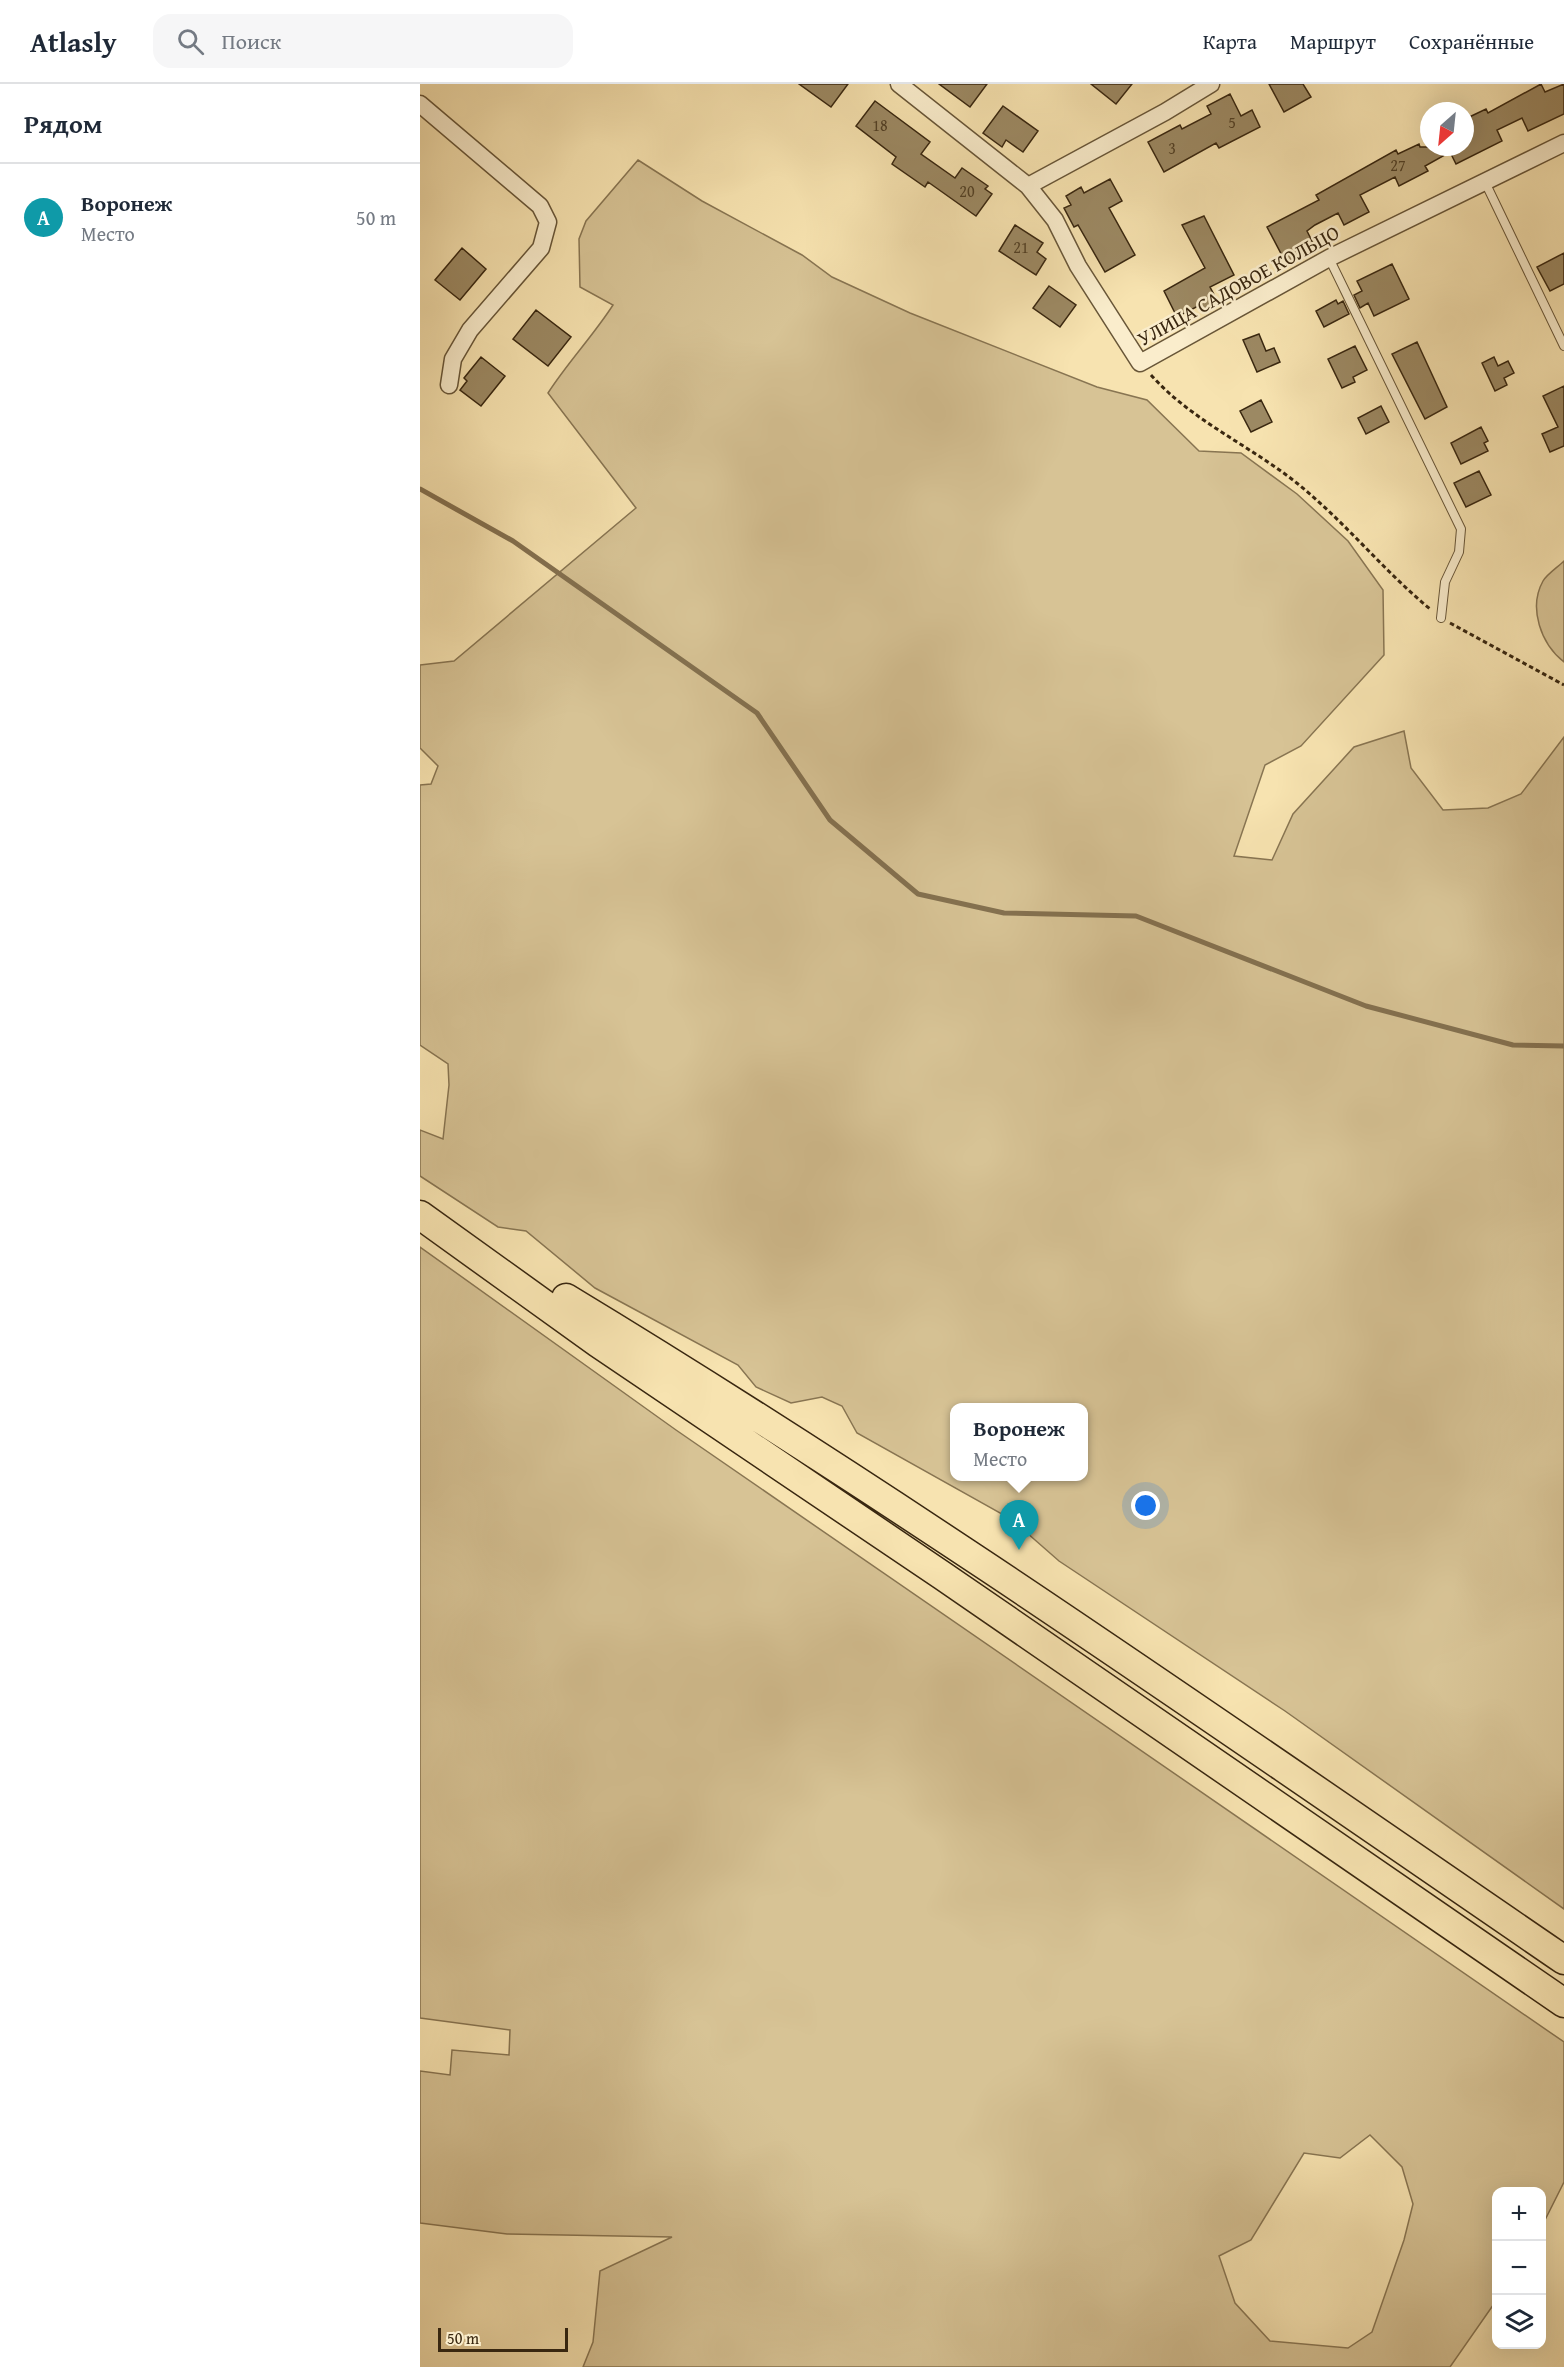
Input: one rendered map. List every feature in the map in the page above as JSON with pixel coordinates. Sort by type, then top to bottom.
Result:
[{"type":"highway","points":[[420,1210],[663,1357],[960,1547],[1564,1960]]},
{"type":"highway","points":[[420,1215],[598,1342],[1564,2003]]},
{"type":"street","points":[[1028,186],[1165,112],[1211,84]]},
{"type":"street","name":"УЛИЦА САДОВОЕ КОЛЬЦО","points":[[902,85],[1028,186],[1055,220],[1078,266],[1140,363],[1329,258],[1564,143]]},
{"type":"street","points":[[420,104],[540,206],[548,222],[540,248],[470,330],[453,359],[450,385]]},
{"type":"lane","points":[[1485,182],[1564,346]]},
{"type":"lane","points":[[1329,258],[1461,529],[1459,552],[1445,582],[1442,618]]},
{"type":"path","points":[[1140,363],[1170,396],[1287,475],[1329,508],[1394,579],[1442,618],[1564,685]]},
{"type":"shaded area","points":[[638,160],[702,201],[802,255],[832,277],[910,313],[1097,387],[1147,400],[1199,451],[1241,453],[1297,494],[1348,541],[1383,590],[1384,655],[1301,746],[1265,765],[1234,856],[1272,860],[1293,814],[1354,747],[1404,731],[1411,768],[1443,810],[1488,808],[1521,794],[1564,737],[1564,1909],[1285,1711],[1059,1561],[1011,1519],[857,1433],[842,1406],[822,1397],[791,1403],[756,1387],[738,1365],[595,1288],[526,1231],[498,1227],[420,1176],[420,1130],[443,1139],[449,1085],[448,1064],[420,1045],[420,785],[431,784],[438,766],[420,748],[420,665],[454,661],[636,508],[548,393],[613,305],[580,287],[579,239],[586,221]]},
{"type":"shaded area","points":[[1564,561],[1564,662],[1543,636],[1537,614],[1537,603],[1543,581]]},
{"type":"shaded area","points":[[420,1247],[676,1430],[1564,2042],[1564,2182],[1546,2218],[1546,2187],[1492,2187],[1492,2307],[1450,2367],[583,2367],[593,2342],[600,2271],[672,2237],[507,2234],[420,2223],[420,2071],[450,2075],[452,2050],[509,2055],[510,2030],[420,2018]],"holes":[[[1370,2135],[1402,2167],[1413,2204],[1404,2240],[1372,2332],[1348,2348],[1270,2341],[1235,2303],[1219,2256],[1251,2240],[1304,2153],[1340,2158]]]},
{"type":"building","points":[[799,84],[848,84],[831,107]]},
{"type":"building","points":[[939,84],[987,84],[970,107]]},
{"type":"building","points":[[1091,84],[1132,84],[1116,104]]},
{"type":"building","points":[[1269,84],[1303,84],[1311,97],[1284,112]]},
{"type":"building","points":[[1541,84],[1545,92],[1564,84],[1564,114],[1528,131],[1522,118],[1497,130],[1502,141],[1474,155],[1474,115],[1486,109],[1488,113]]},
{"type":"building","points":[[1230,94],[1241,116],[1252,110],[1260,127],[1219,148],[1216,143],[1164,172],[1148,142],[1180,125],[1182,129],[1211,114],[1207,106]]},
{"type":"building","points":[[875,101],[930,142],[921,154],[955,178],[962,168],[988,186],[985,189],[992,194],[976,216],[928,182],[925,187],[892,164],[896,157],[856,126]]},
{"type":"building","points":[[1003,106],[1038,131],[1023,152],[1006,140],[1002,147],[983,133]]},
{"type":"building","points":[[1419,144],[1420,156],[1443,156],[1425,166],[1428,171],[1399,186],[1395,177],[1360,195],[1369,212],[1344,225],[1338,213],[1315,225],[1307,231],[1314,245],[1305,249],[1308,254],[1287,265],[1267,227],[1319,200],[1316,195],[1396,150],[1398,154]]},
{"type":"building","points":[[1452,156],[1472,156],[1456,164]]},
{"type":"building","points":[[1110,179],[1122,201],[1109,208],[1135,255],[1105,272],[1078,225],[1074,227],[1064,208],[1071,205],[1066,196],[1081,187],[1084,193]]},
{"type":"building","points":[[1204,216],[1234,275],[1210,287],[1219,304],[1204,312],[1200,305],[1177,317],[1164,291],[1205,268],[1182,225]]},
{"type":"building","points":[[1015,225],[1043,243],[1037,252],[1046,259],[1036,275],[999,251]]},
{"type":"building","points":[[462,248],[486,269],[460,300],[435,280]]},
{"type":"building","points":[[1564,253],[1564,284],[1550,291],[1537,267]]},
{"type":"building","points":[[1392,264],[1409,299],[1374,316],[1368,303],[1360,308],[1354,295],[1362,291],[1357,281]]},
{"type":"building","points":[[1049,286],[1076,305],[1060,327],[1033,308]]},
{"type":"building","points":[[1336,300],[1338,304],[1343,301],[1349,314],[1324,327],[1316,311]]},
{"type":"building","points":[[536,310],[571,337],[548,366],[513,339]]},
{"type":"building","points":[[1259,334],[1266,351],[1274,348],[1280,362],[1257,372],[1243,340]]},
{"type":"building","points":[[1417,342],[1447,407],[1425,419],[1392,354]]},
{"type":"building","points":[[1355,346],[1367,370],[1353,377],[1355,382],[1342,388],[1328,359]]},
{"type":"building","points":[[481,357],[505,376],[481,406],[460,390],[467,381],[464,378]]},
{"type":"building","points":[[1494,357],[1498,366],[1508,361],[1514,373],[1504,378],[1507,385],[1495,391],[1482,363]]},
{"type":"building","points":[[1564,386],[1564,446],[1550,452],[1542,434],[1558,427],[1543,396]]},
{"type":"building","points":[[1261,400],[1272,422],[1251,432],[1240,411]]},
{"type":"building","points":[[1381,406],[1389,422],[1366,434],[1358,418]]},
{"type":"building","points":[[1481,427],[1488,441],[1484,443],[1488,451],[1461,464],[1451,443]]},
{"type":"building","points":[[1479,471],[1491,495],[1466,507],[1454,483]]},
{"type":"waterway","points":[[420,489],[513,541],[757,713],[830,820],[918,894],[1004,913],[1136,916],[1366,1006],[1513,1045],[1564,1046]]},
{"type":"place","name":"Воронеж","points":[[1019,1550]]}]
